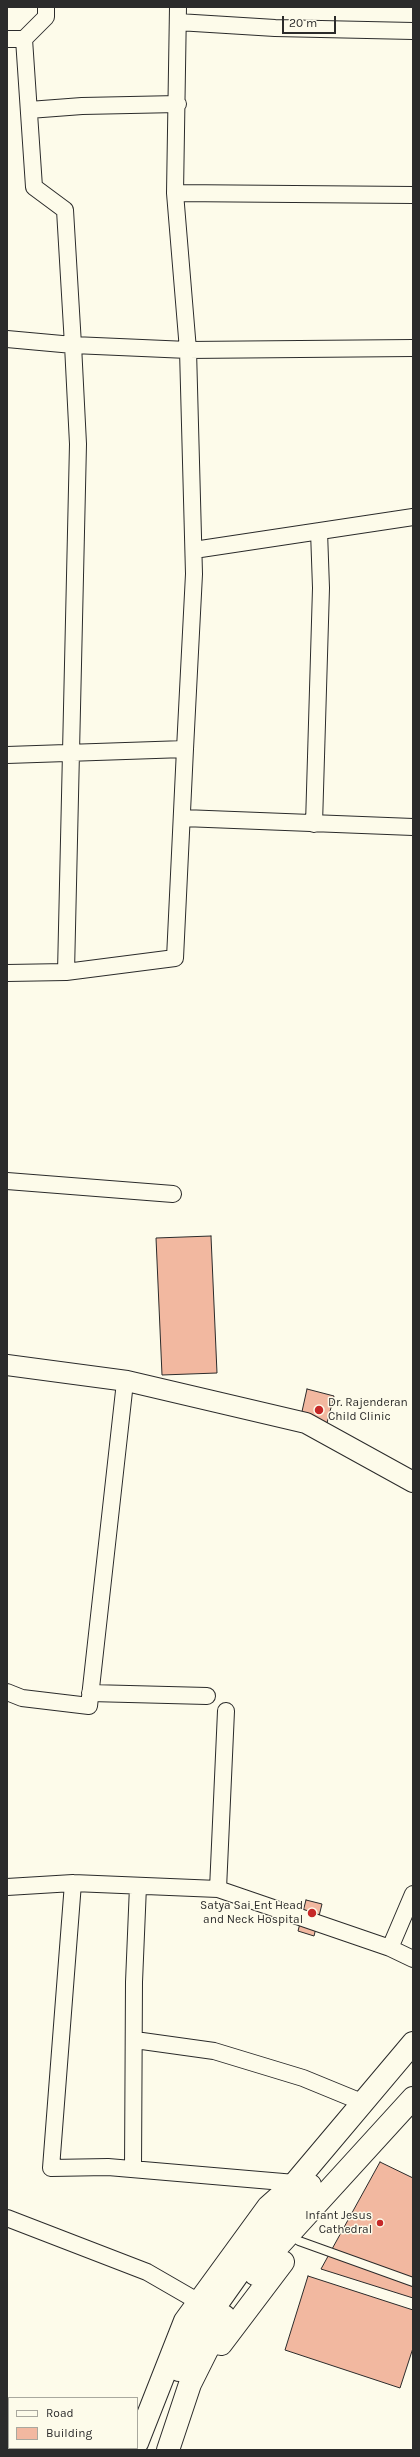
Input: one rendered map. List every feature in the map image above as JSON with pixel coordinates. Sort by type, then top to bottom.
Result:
[{"type":"main road","points":[[138,2440],[185,2321],[268,2207],[295,2183],[364,2103],[413,2043]]},
{"type":"main road","points":[[149,2450],[165,2402],[202,2325],[260,2243],[413,2067]]},
{"type":"main road","points":[[168,2450],[190,2384],[221,2320],[269,2256],[413,2098]]},
{"type":"main road","points":[[190,2384],[300,2241],[413,2116]]},
{"type":"street","points":[[7,39],[24,39],[46,17],[46,7]]},
{"type":"street","points":[[7,973],[66,972],[175,958],[183,818],[194,550],[188,350],[175,193],[178,104],[178,15],[275,28],[413,32]]},
{"type":"street","points":[[24,39],[34,187],[65,210],[78,444],[69,753],[66,972]]},
{"type":"street","points":[[29,110],[82,106],[178,104]]},
{"type":"street","points":[[175,193],[413,194]]},
{"type":"street","points":[[7,339],[73,345],[188,350],[413,348]]},
{"type":"street","points":[[194,550],[413,516]]},
{"type":"street","points":[[314,824],[321,588],[319,531]]},
{"type":"street","points":[[7,755],[185,749]]},
{"type":"street","points":[[183,818],[413,827]]},
{"type":"street","points":[[7,1181],[174,1194]]},
{"type":"street","points":[[7,1365],[127,1381],[306,1423],[413,1482]]},
{"type":"street","points":[[7,1692],[22,1698],[89,1706],[124,1391],[127,1381]]},
{"type":"street","points":[[90,1693],[207,1696]]},
{"type":"street","points":[[218,1889],[226,1711]]},
{"type":"street","points":[[73,1883],[51,2168],[134,2169],[295,2183]]},
{"type":"street","points":[[7,1887],[73,1883],[218,1889],[390,1948],[413,1959]]},
{"type":"street","points":[[134,2169],[134,2040],[138,1886]]},
{"type":"street","points":[[390,1948],[413,1894]]},
{"type":"street","points":[[134,2040],[214,2051],[303,2078],[364,2103]]},
{"type":"street","points":[[7,2218],[147,2272],[199,2302]]},
{"type":"lane","points":[[300,2241],[413,2282]]},
{"type":"building","points":[[211,1236],[217,1373],[162,1375],[156,1238]]},
{"type":"building","points":[[307,1389],[334,1396],[327,1423],[301,1416]]},
{"type":"building","points":[[306,1900],[322,1904],[314,1936],[298,1931]]},
{"type":"building","name":"Infant Jesus Cathedral","points":[[380,2162],[413,2178],[413,2298],[321,2269]]},
{"type":"building","points":[[308,2276],[413,2310],[413,2348],[400,2388],[285,2350]]},
{"type":"place","name":"Dr. Rajenderan Child Clinic","points":[[319,1410]]},
{"type":"place","name":"Satya Sai Ent Head and Neck Hospital","points":[[312,1913]]},
{"type":"place","name":"Infant Jesus Cathedral","points":[[380,2223]]}]
